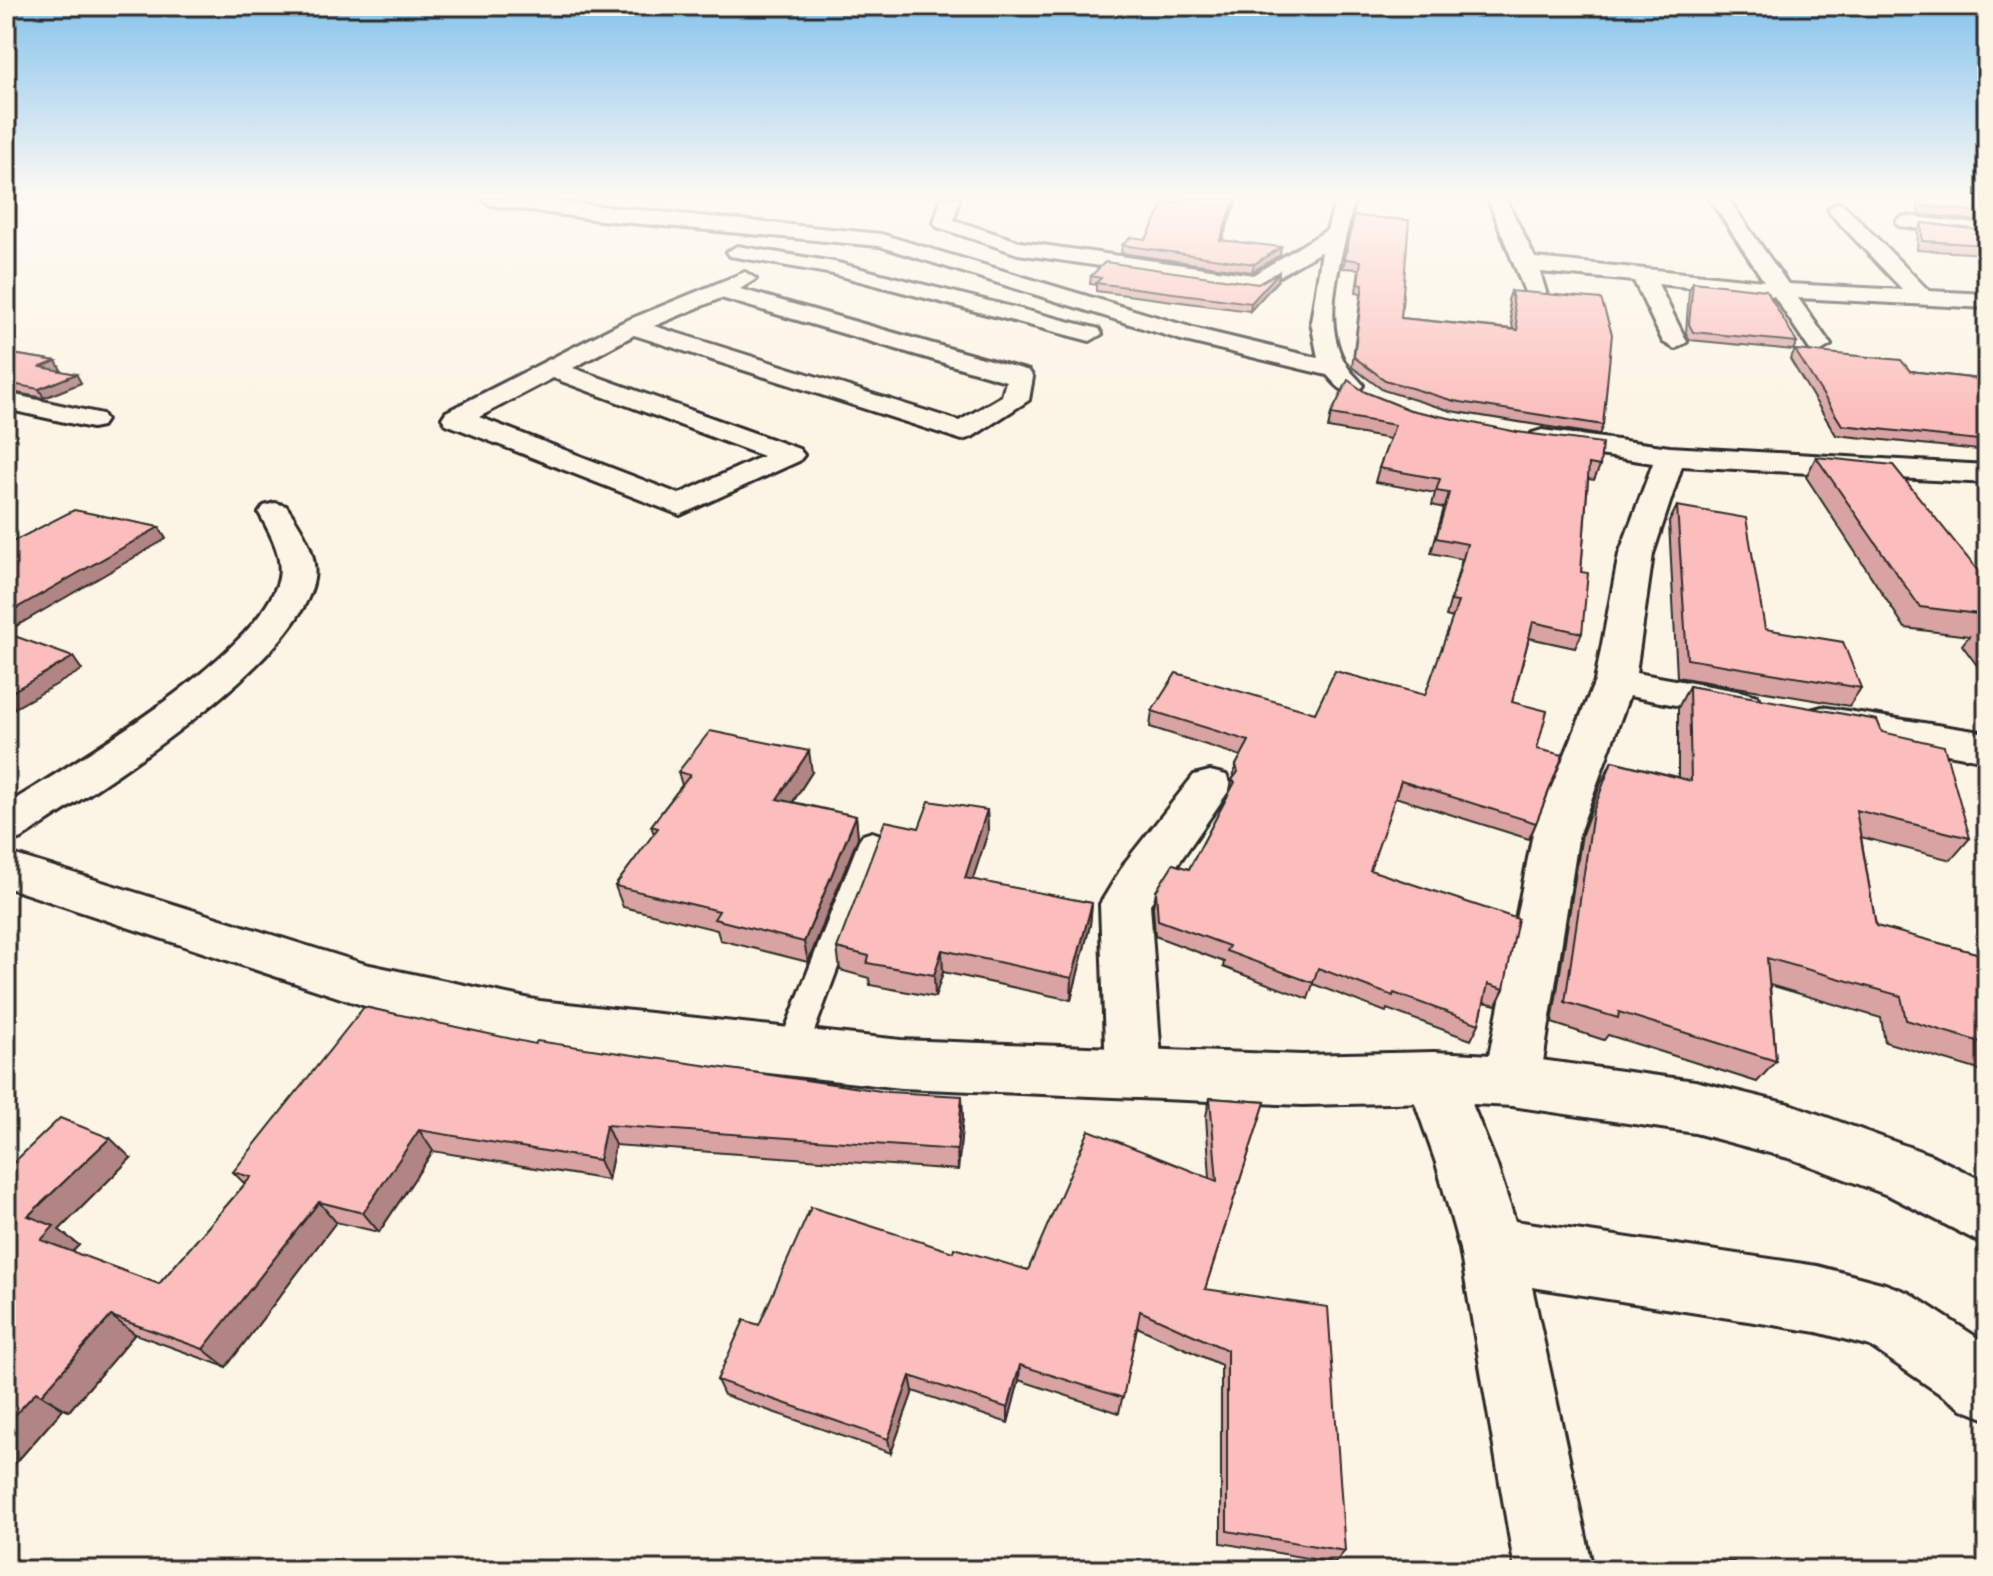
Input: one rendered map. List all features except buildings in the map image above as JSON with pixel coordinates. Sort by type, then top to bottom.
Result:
[{"type":"street","points":[[552,369],[789,455],[680,505],[456,418],[632,327],[761,273]]},
{"type":"street","points":[[852,273],[1108,338]]},
{"type":"street","points":[[986,273],[1175,331],[1333,369],[1365,394],[1289,383]]},
{"type":"street","points":[[1188,273],[1257,282],[1272,273]]},
{"type":"street","points":[[1327,273],[1323,289],[1324,325],[1333,369]]},
{"type":"street","points":[[1530,273],[1536,294]]},
{"type":"street","points":[[1594,273],[1782,290],[1987,301]]},
{"type":"street","points":[[1770,273],[1819,345]]},
{"type":"street","points":[[1898,273],[1924,299]]},
{"type":"street","points":[[1644,279],[1675,342]]},
{"type":"street","points":[[632,327],[962,431],[1015,400],[1020,377],[719,290]]},
{"type":"street","points":[[6,401],[92,420]]},
{"type":"street","points":[[1521,435],[1670,456],[1987,474]]},
{"type":"street","points":[[1512,1081],[1556,833],[1615,681],[1636,554],[1670,456]]},
{"type":"street","points":[[6,827],[160,720],[260,641],[286,610],[296,581],[293,543],[275,513]]},
{"type":"street","points":[[1615,681],[1987,747]]},
{"type":"street","points":[[1134,1073],[1123,930],[1125,904],[1143,873],[1210,786]]},
{"type":"street","points":[[6,869],[365,985],[540,1024],[901,1064],[1302,1080],[1434,1077],[1512,1081],[1695,1107],[1793,1132],[1910,1175],[1987,1216]]},
{"type":"street","points":[[1434,1077],[1466,1163],[1492,1249],[1554,1570]]},
{"type":"street","points":[[1492,1249],[1830,1302],[1885,1317],[1971,1370],[1987,1384]]},
{"type":"lane","points":[[791,1053],[872,841]]}]
